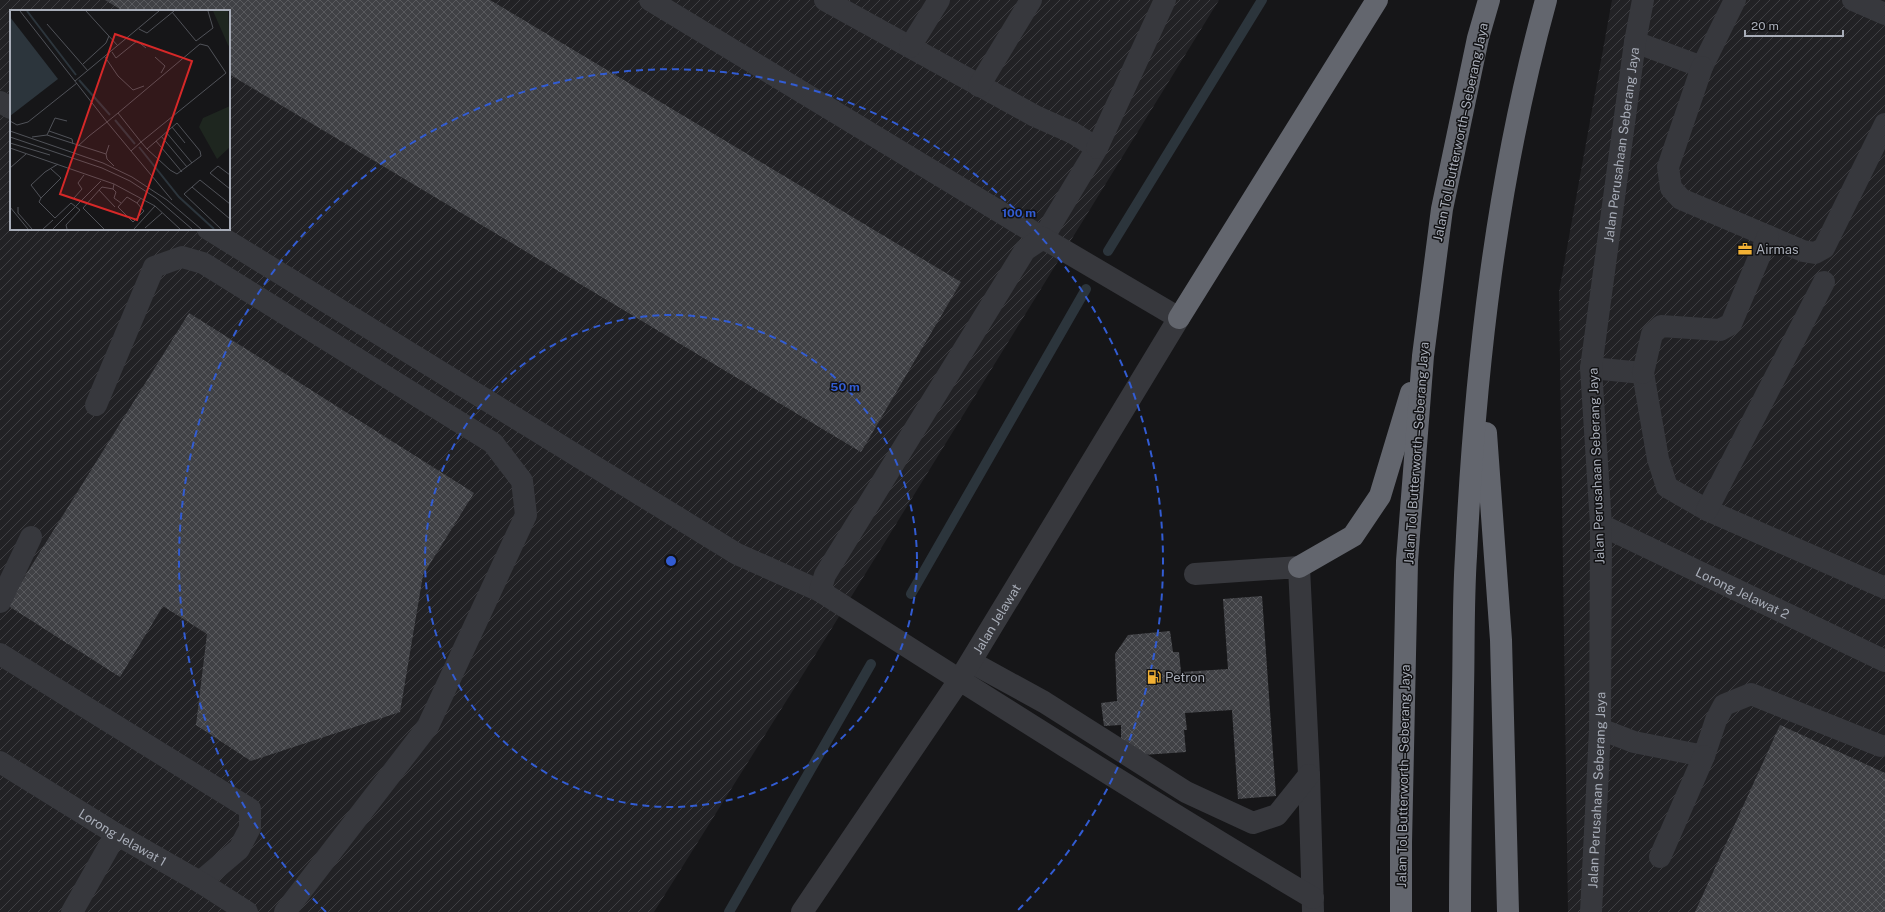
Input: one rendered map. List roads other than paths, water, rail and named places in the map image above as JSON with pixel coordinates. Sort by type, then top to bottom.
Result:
[{"type":"highway","points":[[1179,318],[1377,0]]},
{"type":"highway","name":"Jalan Tol Butterworth–Seberang Jaya","points":[[1401,912],[1401,835],[1407,561],[1423,356],[1442,209],[1478,38],[1489,0]]},
{"type":"highway","points":[[1460,912],[1460,839],[1466,557],[1480,356],[1499,218],[1533,48],[1546,0]]},
{"type":"highway","points":[[1299,567],[1353,536],[1380,496],[1423,356]]},
{"type":"highway","points":[[1480,356],[1501,640],[1508,912]]},
{"type":"street","points":[[650,0],[1043,238],[1179,318]]},
{"type":"street","points":[[825,0],[853,7],[910,48],[1035,116],[1073,133],[1097,148]]},
{"type":"street","points":[[910,48],[939,0]]},
{"type":"street","points":[[979,86],[1031,0]]},
{"type":"street","points":[[820,591],[825,575],[1025,250],[1043,238],[1097,148],[1165,0]]},
{"type":"street","name":"Jalan Perusahaan Seberang Jaya","points":[[1591,912],[1600,729],[1601,524],[1590,368],[1635,42],[1643,0]]},
{"type":"street","points":[[1735,0],[1702,67],[1668,167],[1671,188],[1681,198],[1803,251],[1814,253],[1824,248],[1885,124]]},
{"type":"street","points":[[1853,0],[1885,14]]},
{"type":"street","points":[[1635,42],[1702,67]]},
{"type":"street","points":[[0,102],[10,107]]},
{"type":"street","points":[[210,230],[737,554],[820,591],[966,671],[1176,817],[1313,905]]},
{"type":"street","points":[[1768,236],[1731,324],[1720,330],[1661,326],[1652,334],[1643,373],[1658,459],[1667,487],[1707,510],[1885,588]]},
{"type":"street","points":[[96,405],[154,267],[182,257],[203,263],[493,443],[522,481],[526,515],[428,726],[285,912]]},
{"type":"street","points":[[1707,510],[1824,282]]},
{"type":"street","name":"Jalan Jelawat","points":[[802,912],[966,671],[1179,318]]},
{"type":"street","points":[[1590,368],[1643,373]]},
{"type":"street","name":"Lorong Jelawat 2","points":[[1601,524],[1885,661]]},
{"type":"street","points":[[0,602],[31,537]]},
{"type":"street","points":[[1195,574],[1299,567],[1313,905]]},
{"type":"street","points":[[0,654],[250,809],[250,828],[239,849],[200,882]]},
{"type":"street","points":[[966,671],[1044,702],[1186,792],[1253,823],[1277,815],[1308,774]]},
{"type":"street","points":[[1660,856],[1704,756],[1716,720],[1724,705],[1751,694],[1881,746]]},
{"type":"street","points":[[1600,729],[1634,742],[1704,756]]},
{"type":"street","name":"Lorong Jelawat 1","points":[[0,762],[116,834],[200,882],[247,912]]},
{"type":"street","points":[[72,912],[116,834]]},
{"type":"waterway","points":[[1108,251],[1262,0]]},
{"type":"waterway","points":[[911,594],[1086,289]]},
{"type":"waterway","points":[[729,912],[871,664]]},
{"type":"place","name":"Airmas","points":[[1745,249]]},
{"type":"place","name":"Petron","points":[[1154,677]]}]
